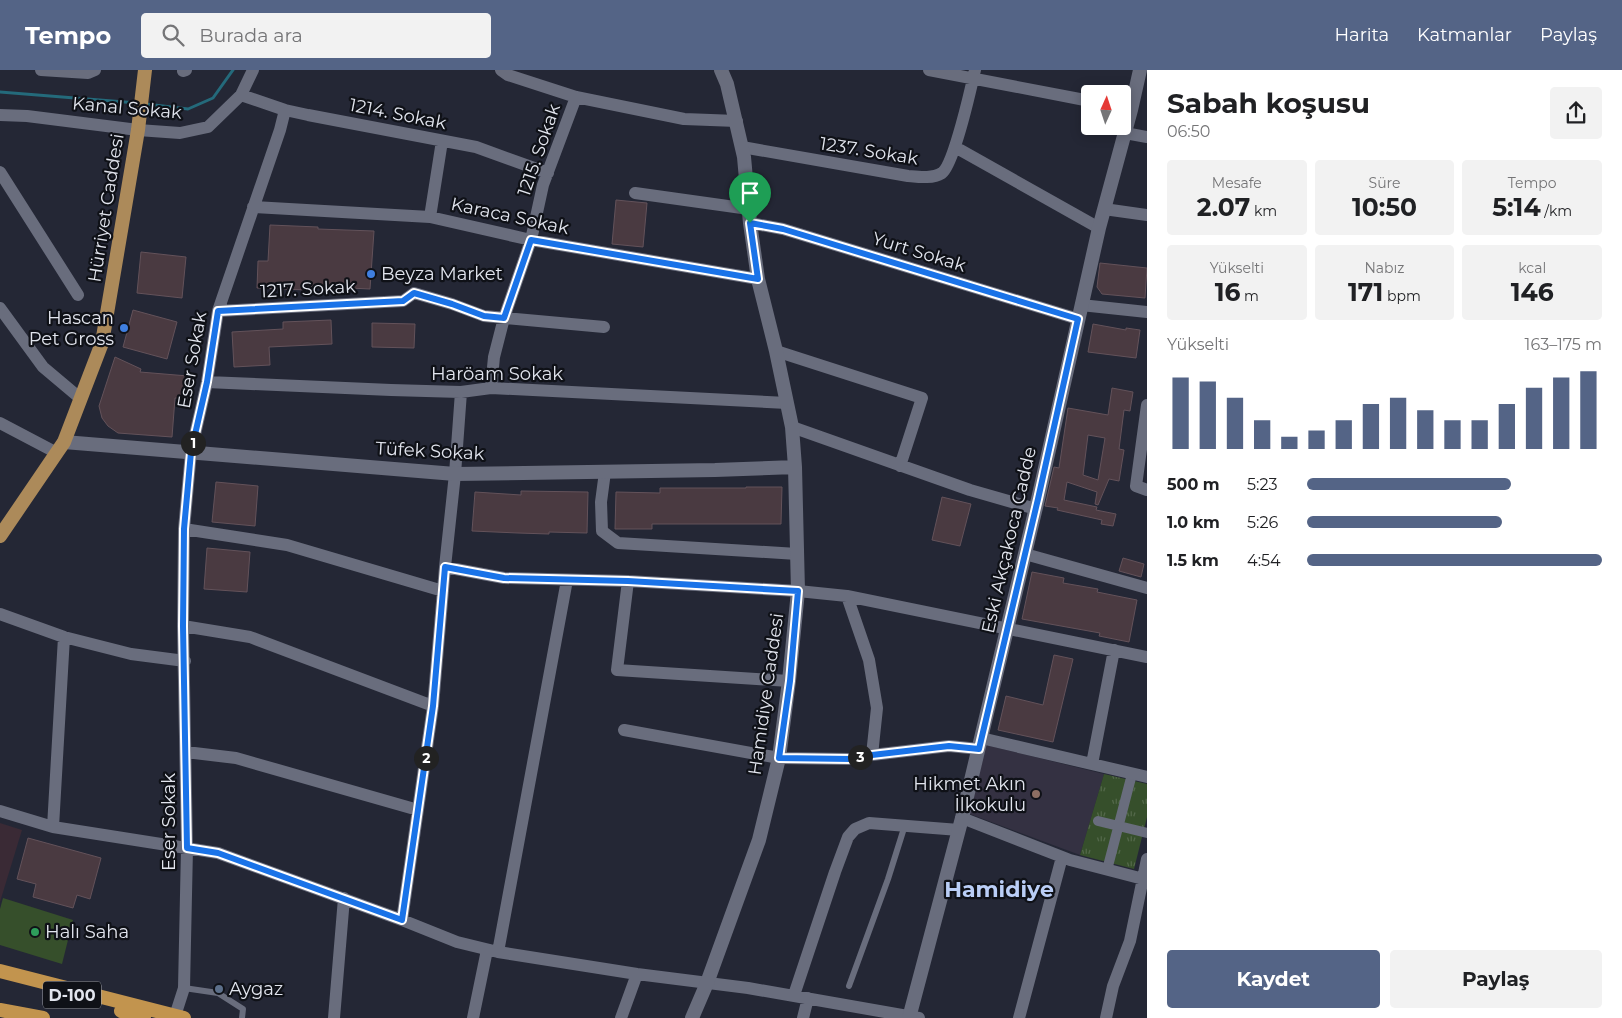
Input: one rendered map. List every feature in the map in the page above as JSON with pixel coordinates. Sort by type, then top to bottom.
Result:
[{"type":"highway","points":[[0,972],[180,1017]]},
{"type":"highway","name":"D-100","points":[[0,972],[144,1018]]},
{"type":"highway","points":[[0,1010],[25,1017],[43,1018]]},
{"type":"main road","name":"Hürriyet Caddesi","points":[[0,536],[60,448],[102,343],[138,125],[145,70]]},
{"type":"street","points":[[41,70],[88,73],[95,70]]},
{"type":"street","name":"Kanal Sokak","points":[[0,115],[138,125],[180,133],[208,127],[241,95],[253,70]]},
{"type":"street","points":[[501,70],[508,75],[576,97],[684,119],[737,121]]},
{"type":"street","name":"Hamidiye Caddesi","points":[[692,1018],[707,983],[759,840],[779,758],[790,681],[798,591],[795,467],[792,427],[758,279],[742,147],[737,121],[727,84],[721,70]]},
{"type":"street","points":[[929,70],[974,74],[1081,100]]},
{"type":"street","name":"Eski Akçakoca Cadde","points":[[1131,97],[1140,70]]},
{"type":"street","name":"1237. Sokak","points":[[742,147],[908,176],[931,177],[947,168],[974,74]]},
{"type":"street","name":"1214. Sokak","points":[[241,95],[285,110],[476,147],[548,174]]},
{"type":"street","name":"1215. Sokak","points":[[491,388],[494,357],[504,318],[531,240],[543,185],[576,97]]},
{"type":"street","name":"Eser Sokak","points":[[180,1017],[184,988],[187,848],[183,626],[184,529],[191,452],[207,382],[218,311],[280,130],[285,110]]},
{"type":"street","points":[[1131,134],[1147,137]]},
{"type":"street","name":"Eski Akçakoca Cadde","points":[[912,1017],[961,824],[1036,509],[1099,228],[1124,135]]},
{"type":"street","points":[[430,217],[442,140]]},
{"type":"street","points":[[954,147],[1099,228]]},
{"type":"street","points":[[0,172],[78,295]]},
{"type":"street","name":"Yurt Sokak","points":[[635,193],[749,216],[783,229],[1078,319]]},
{"type":"street","name":"Karaca Sokak","points":[[253,207],[430,217],[531,240],[758,279]]},
{"type":"street","points":[[1104,209],[1147,215]]},
{"type":"street","name":"1217. Sokak","points":[[218,311],[403,301],[414,293],[484,316],[504,318]]},
{"type":"street","points":[[1081,305],[1147,312]]},
{"type":"street","points":[[0,308],[44,367],[81,398]]},
{"type":"street","points":[[504,318],[604,327]]},
{"type":"street","points":[[776,351],[922,398],[900,466]]},
{"type":"street","name":"Haröam Sokak","points":[[207,382],[461,392],[491,388],[787,404]]},
{"type":"street","points":[[402,920],[433,706],[461,392]]},
{"type":"street","points":[[1147,405],[1136,486],[1147,490]]},
{"type":"street","points":[[0,423],[60,448]]},
{"type":"street","points":[[792,427],[970,490],[1036,509]]},
{"type":"street","name":"Tüfek Sokak","points":[[60,448],[191,452],[455,474],[795,467]]},
{"type":"street","points":[[605,472],[601,502],[602,531],[618,543],[797,554]]},
{"type":"street","points":[[184,529],[288,545],[443,591]]},
{"type":"street","points":[[1025,554],[1147,588]]},
{"type":"street","points":[[445,567],[504,578],[628,581],[798,591],[847,596],[1147,657]]},
{"type":"street","points":[[473,1018],[493,951],[567,580]]},
{"type":"street","points":[[628,581],[617,670],[790,681]]},
{"type":"street","points":[[847,596],[869,660],[877,708],[872,755]]},
{"type":"street","points":[[0,614],[64,637],[131,654],[185,661]]},
{"type":"street","points":[[183,626],[250,637],[433,706]]},
{"type":"street","points":[[53,826],[64,637]]},
{"type":"street","points":[[1092,764],[1114,650]]},
{"type":"street","points":[[624,730],[779,758],[851,759],[949,746],[980,744],[1092,764],[1147,777]]},
{"type":"street","points":[[186,752],[236,758],[272,767],[418,810]]},
{"type":"street","points":[[1107,870],[1132,774]]},
{"type":"street","points":[[0,811],[53,826],[218,853],[344,898],[457,942],[493,951],[637,974],[794,995],[912,1017]]},
{"type":"street","points":[[1098,821],[1147,833]]},
{"type":"street","points":[[794,995],[848,837],[855,829],[869,823],[905,826],[961,824],[1107,870],[1145,879]]},
{"type":"street","points":[[1019,1018],[1062,856]]},
{"type":"street","points":[[1106,1018],[1114,986],[1130,941],[1145,879],[1147,859]]},
{"type":"street","points":[[334,1018],[344,898]]},
{"type":"street","points":[[621,1018],[637,974]]},
{"type":"street","points":[[803,1018],[808,998]]},
{"type":"lane","points":[[849,986],[888,880],[905,826]]},
{"type":"lane","points":[[184,988],[218,993],[243,1009],[242,1018]]},
{"type":"shaded area","name":"Hikmet Akın İlkokulu","points":[[986,745],[1104,774],[1080,855],[970,814]]},
{"type":"shaded area","points":[[0,823],[22,830],[0,902]]},
{"type":"green space","points":[[1104,774],[1147,784],[1147,817],[1134,869],[1080,855]]},
{"type":"green space","name":"Halı Saha","points":[[3,898],[73,920],[62,964],[0,945],[0,909]]},
{"type":"building","points":[[616,200],[647,203],[643,247],[612,244]]},
{"type":"building","points":[[270,225],[374,231],[370,289],[307,286],[307,290],[257,288],[258,261],[268,261]]},
{"type":"building","points":[[141,252],[186,257],[182,298],[137,293]]},
{"type":"building","points":[[1100,263],[1147,268],[1145,298],[1102,294],[1097,287]]},
{"type":"building","points":[[133,310],[177,322],[167,359],[123,347]]},
{"type":"building","points":[[331,320],[332,344],[269,347],[270,365],[234,367],[232,332],[283,329],[283,322]]},
{"type":"building","points":[[372,323],[415,324],[414,348],[372,347]]},
{"type":"building","points":[[1093,324],[1126,330],[1126,328],[1140,330],[1136,358],[1088,352]]},
{"type":"building","points":[[115,357],[141,369],[140,372],[188,376],[187,399],[175,398],[172,437],[118,433],[108,426],[102,418],[99,406]]},
{"type":"building","points":[[1112,388],[1133,392],[1130,411],[1124,410],[1119,449],[1124,450],[1119,481],[1109,479],[1098,505],[1095,504],[1097,492],[1067,482],[1064,500],[1097,507],[1096,510],[1116,514],[1113,526],[1101,524],[1102,520],[1045,506],[1054,467],[1059,468],[1068,408],[1108,415]],"holes":[[[1088,435],[1105,438],[1098,480],[1083,475]]]},
{"type":"building","points":[[216,482],[258,486],[255,526],[212,522]]},
{"type":"building","points":[[782,487],[781,524],[652,524],[652,529],[615,529],[616,492],[660,493],[660,488]]},
{"type":"building","points":[[521,491],[588,492],[587,533],[549,532],[549,534],[472,531],[475,492],[521,495]]},
{"type":"building","points":[[942,497],[971,504],[960,546],[932,540]]},
{"type":"building","points":[[207,548],[250,552],[247,592],[204,589]]},
{"type":"building","points":[[1123,558],[1144,564],[1141,577],[1119,571]]},
{"type":"building","points":[[1032,572],[1064,578],[1063,583],[1098,589],[1097,592],[1137,600],[1129,642],[1099,636],[1100,633],[1022,619]]},
{"type":"building","points":[[1054,655],[1073,659],[1053,742],[998,730],[1006,696],[1043,705]]},
{"type":"building","points":[[28,838],[101,858],[90,899],[77,895],[73,908],[33,897],[36,884],[17,879]]},
{"type":"waterway","points":[[146,104],[188,109],[213,98],[233,70]]},
{"type":"waterway","points":[[0,92],[137,103]]},
{"type":"place","name":"Beyza Market","points":[[371,274]]},
{"type":"place","name":"Hascan Pet Gross","points":[[124,328]]},
{"type":"place","name":"Hikmet Akın İlkokulu","points":[[1036,794]]},
{"type":"place","name":"Halı Saha","points":[[35,932]]},
{"type":"place","name":"Aygaz","points":[[219,989]]},
{"type":"district","name":"Hamidiye","points":[[999,889]]},
{"type":"route","points":[[750,223],[783,229],[1078,319],[979,749],[949,746],[851,759],[779,758],[790,681],[798,591],[628,581],[504,578],[445,567],[433,706],[402,920],[218,853],[187,848],[183,626],[184,529],[191,452],[207,382],[218,311],[403,301],[414,293],[484,316],[504,318],[531,240],[758,279],[750,223]]}]
